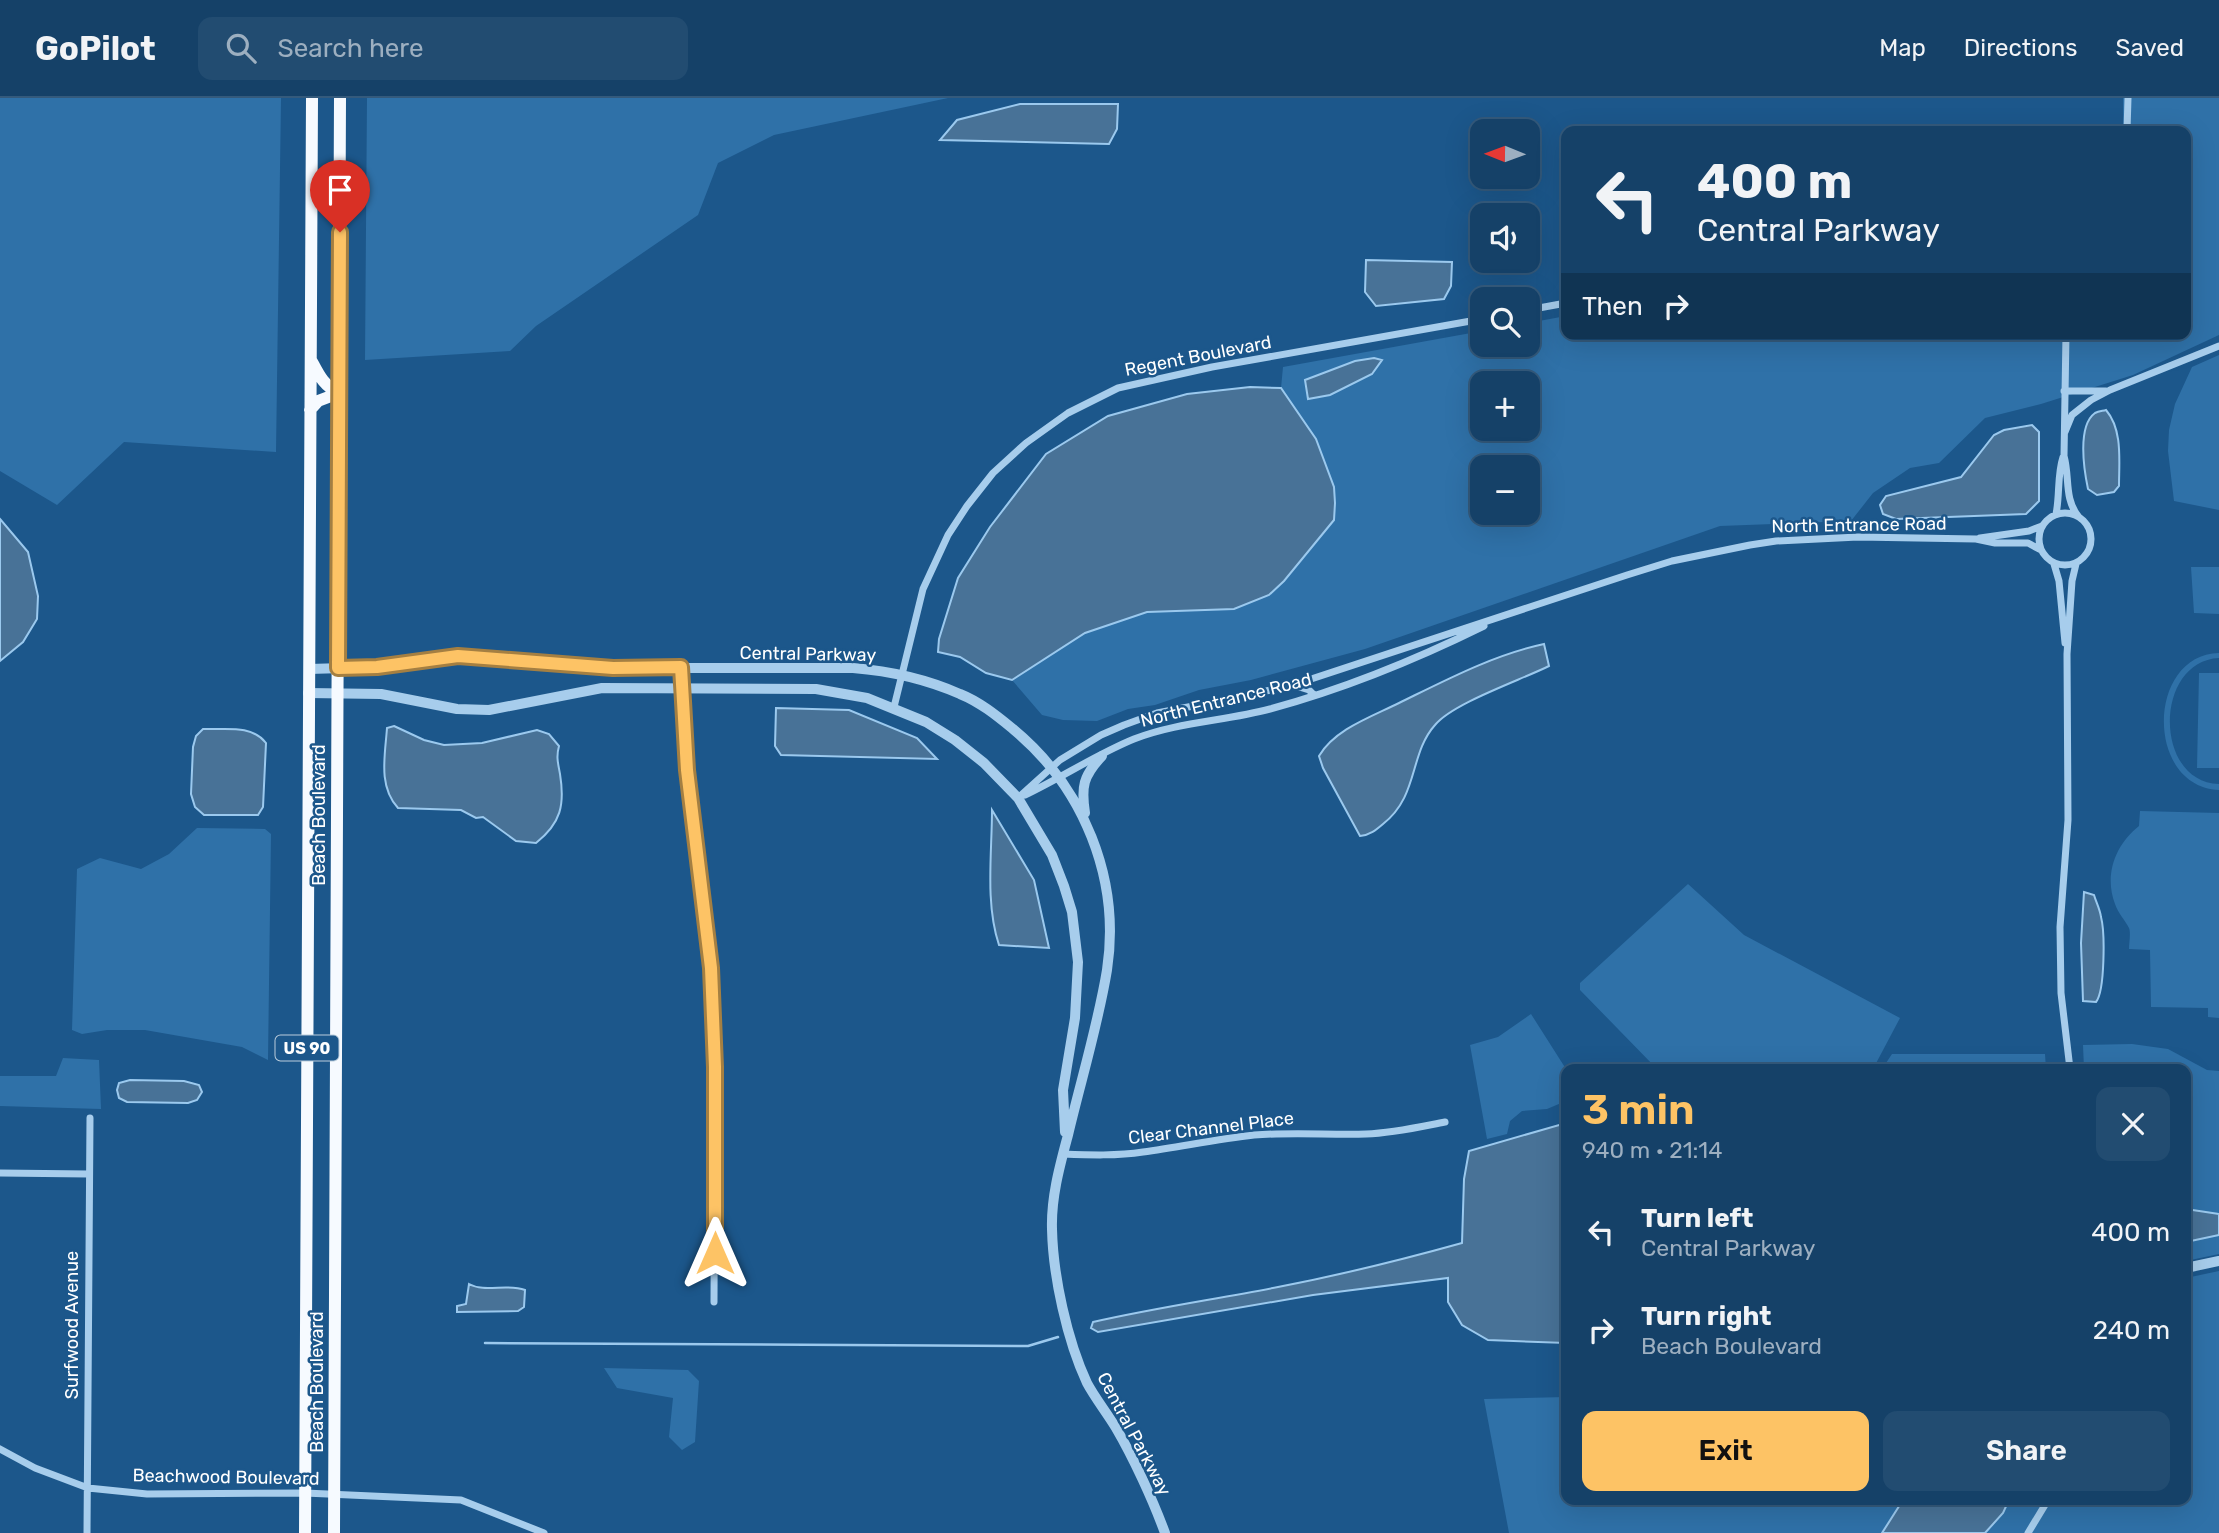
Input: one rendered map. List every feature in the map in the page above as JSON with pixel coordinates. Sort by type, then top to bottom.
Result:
[{"type":"highway","name":"US 90","points":[[305,1533],[312,98]]},
{"type":"highway","name":"Beach Boulevard","points":[[334,1533],[340,98]]},
{"type":"highway","points":[[310,356],[321,380],[328,388],[339,393]]},
{"type":"highway","points":[[310,410],[318,401],[339,393]]},
{"type":"street","points":[[2127,126],[2128,98]]},
{"type":"street","points":[[1540,308],[1561,304]]},
{"type":"street","name":"Regent Boulevard","points":[[894,707],[922,589],[948,535],[993,473],[1026,443],[1068,413],[1118,388],[1212,367],[1470,321]]},
{"type":"street","points":[[2042,526],[2039,535],[2041,550],[2054,564],[2076,564],[2088,553],[2092,539],[2088,526],[2068,499],[2068,471],[2064,456],[2066,340]]},
{"type":"street","points":[[2064,435],[2072,415],[2078,409],[2110,390],[2219,346]]},
{"type":"street","points":[[2064,391],[2110,390]]},
{"type":"street","points":[[2056,514],[2060,493],[2060,467],[2064,456]]},
{"type":"street","points":[[1976,539],[2029,531],[2042,526],[2056,514],[2078,516]]},
{"type":"street","name":"North Entrance Road","points":[[1018,798],[1052,766],[1101,735],[1157,713],[1292,685],[1672,561],[1776,541],[1858,537],[1976,539]]},
{"type":"street","points":[[1976,539],[1995,543],[2028,543],[2041,550]]},
{"type":"street","points":[[2054,564],[2059,581],[2067,654]]},
{"type":"street","points":[[2069,1064],[2064,1030],[2060,961],[2068,820],[2067,654],[2072,582],[2076,564]]},
{"type":"street","name":"North Entrance Road","points":[[1018,798],[1135,739],[1159,731],[1268,709],[1354,682],[1501,618]]},
{"type":"street","name":"Central Parkway","points":[[309,669],[377,667],[458,656],[613,668],[853,668],[902,674],[962,695],[993,712],[1033,746],[1052,766],[1086,821],[1105,883],[1110,921],[1107,968],[1056,1187],[1052,1227],[1054,1262],[1063,1312],[1087,1383],[1117,1430],[1158,1513],[1165,1533]]},
{"type":"street","points":[[681,667],[687,770],[711,978],[715,1067],[714,1302]]},
{"type":"street","points":[[1292,685],[1303,687],[1314,695]]},
{"type":"street","name":"Central Parkway","points":[[309,693],[382,694],[457,709],[489,710],[602,688],[816,689],[867,698],[926,722],[984,763],[1018,798],[1052,855],[1064,886],[1076,936],[1078,962],[1077,998],[1063,1090],[1065,1149]]},
{"type":"street","points":[[1086,821],[1084,782],[1092,765],[1102,756]]},
{"type":"street","name":"Surfwood Avenue","points":[[87,1533],[90,1118]]},
{"type":"street","name":"Clear Channel Place","points":[[1065,1149],[1105,1156],[1143,1153],[1196,1142],[1257,1135],[1367,1134],[1445,1122]]},
{"type":"street","points":[[0,1173],[88,1174]]},
{"type":"street","points":[[2191,1267],[2219,1261]]},
{"type":"street","name":"Beachwood Boulevard","points":[[0,1449],[35,1468],[88,1488],[147,1494],[305,1493],[461,1500],[544,1533]]},
{"type":"street","points":[[2028,1533],[2045,1505]]},
{"type":"shaded area","points":[[0,98],[281,98],[276,452],[124,442],[57,505],[0,471]]},
{"type":"shaded area","points":[[367,98],[948,98],[774,135],[718,163],[698,215],[536,326],[510,351],[365,360]]},
{"type":"shaded area","points":[[2123,98],[2219,98],[2219,335],[2133,375],[2041,404],[1985,418],[1939,463],[1910,468],[1873,493],[1851,521],[1720,526],[1365,649],[1251,680],[1199,690],[1155,705],[1128,709],[1097,721],[1063,720],[1042,715],[1012,680],[1085,633],[1147,612],[1235,609],[1334,520],[1334,487],[1316,439],[1281,388],[1283,367],[1470,333],[1470,357],[1540,357],[1540,321],[1561,317],[1561,340],[2191,340],[2191,126],[2123,126]]},
{"type":"shaded area","points":[[1020,104],[1118,104],[1117,129],[1109,144],[940,140],[957,120]]},
{"type":"shaded area","points":[[1366,260],[1452,262],[1451,286],[1444,299],[1376,306],[1365,292]]},
{"type":"shaded area","points":[[2219,355],[2219,510],[2174,501],[2168,451],[2169,430],[2175,404],[2192,367]]},
{"type":"shaded area","points":[[1374,358],[1382,360],[1372,374],[1330,395],[1308,399],[1305,380],[1355,361]]},
{"type":"shaded area","points":[[1250,387],[1281,388],[1316,439],[1334,487],[1334,520],[1284,581],[1269,595],[1234,609],[1147,612],[1085,633],[1012,680],[986,673],[960,657],[938,652],[939,639],[958,578],[990,527],[1046,454],[1108,416],[1187,394]]},
{"type":"shaded area","points":[[2106,410],[2118,436],[2119,486],[2114,492],[2097,495],[2088,489],[2084,438],[2089,419],[2095,413]]},
{"type":"shaded area","points":[[2032,425],[2039,432],[2039,501],[2026,514],[1896,519],[1883,514],[1880,505],[1886,496],[1961,477],[1994,435],[2004,430]]},
{"type":"shaded area","points":[[0,519],[28,552],[38,596],[37,619],[23,642],[0,661]]},
{"type":"shaded area","points":[[2191,567],[2219,567],[2219,614],[2194,613]]},
{"type":"shaded area","points":[[1544,644],[1549,666],[1456,708],[1435,725],[1421,749],[1403,801],[1395,813],[1375,830],[1360,836],[1319,756],[1334,738],[1354,725],[1452,677],[1488,661]]},
{"type":"shaded area","points":[[2219,653],[2219,658],[2198,664],[2182,679],[2173,699],[2170,721],[2173,744],[2182,764],[2197,778],[2219,784],[2219,790],[2195,783],[2178,768],[2167,746],[2164,721],[2167,696],[2178,675],[2195,659]]},
{"type":"shaded area","points":[[2199,673],[2219,673],[2219,768],[2197,768]]},
{"type":"shaded area","points":[[776,708],[849,710],[917,738],[937,759],[781,755],[775,746]]},
{"type":"shaded area","points":[[394,726],[424,740],[444,745],[482,743],[537,730],[549,734],[559,746],[562,795],[556,821],[536,843],[516,841],[483,817],[476,818],[461,810],[398,808],[388,790],[384,770],[387,728]]},
{"type":"shaded area","points":[[203,729],[245,730],[266,743],[263,807],[258,815],[204,815],[195,807],[191,794],[193,747],[196,736]]},
{"type":"shaded area","points":[[992,810],[1034,880],[1049,948],[999,945],[991,895]]},
{"type":"shaded area","points":[[2140,811],[2219,813],[2219,1018],[2208,1017],[2208,1008],[2151,1007],[2150,950],[2129,949],[2130,930],[2115,904],[2111,882],[2111,872],[2118,851],[2139,826]]},
{"type":"shaded area","points":[[197,828],[265,829],[271,834],[268,1060],[242,1047],[145,1030],[107,1030],[82,1034],[72,1030],[77,869],[100,858],[141,869],[169,854]]},
{"type":"shaded area","points":[[1688,884],[1744,935],[1900,1018],[1876,1064],[1652,1064],[1580,990],[1580,983]]},
{"type":"shaded area","points":[[2084,892],[2094,895],[2102,925],[2103,974],[2096,1002],[2083,1001],[2081,943]]},
{"type":"shaded area","points":[[1531,1014],[1563,1064],[1561,1103],[1547,1109],[1522,1111],[1510,1121],[1507,1134],[1487,1139],[1470,1045],[1498,1037]]},
{"type":"shaded area","points":[[2132,1044],[2168,1049],[2207,1070],[2219,1071],[2219,1254],[2191,1260],[2191,1064],[2084,1064],[2083,1045]]},
{"type":"shaded area","points":[[1892,1054],[2045,1054],[2046,1064],[1885,1064]]},
{"type":"shaded area","points":[[63,1058],[99,1060],[101,1109],[0,1106],[0,1076],[56,1076]]},
{"type":"shaded area","points":[[130,1080],[184,1081],[199,1085],[202,1092],[197,1100],[188,1103],[127,1102],[119,1098],[117,1090],[119,1083]]},
{"type":"shaded area","points":[[1561,1124],[1561,1343],[1488,1340],[1462,1325],[1448,1302],[1448,1278],[1313,1295],[1098,1332],[1091,1328],[1093,1322],[1324,1277],[1462,1243],[1464,1179],[1469,1151]]},
{"type":"shaded area","points":[[2191,1210],[2219,1214],[2219,1235],[2191,1241]]},
{"type":"shaded area","points":[[2219,1271],[2219,1533],[1509,1533],[1484,1399],[1561,1397],[1561,1505],[2191,1505],[2191,1277]]},
{"type":"shaded area","points":[[469,1284],[482,1288],[511,1287],[525,1290],[524,1307],[518,1311],[457,1312],[457,1306],[466,1304]]},
{"type":"shaded area","points":[[604,1368],[688,1370],[699,1381],[695,1442],[682,1450],[669,1437],[673,1398],[617,1388]]},
{"type":"shaded area","points":[[1900,1505],[2007,1505],[1985,1533],[1882,1533]]},
{"type":"waterway","points":[[485,1343],[1028,1346],[1058,1337]]},
{"type":"route","points":[[340,232],[338,668],[377,667],[458,656],[613,668],[681,667],[687,770],[711,968],[715,1067],[715,1253]]}]
